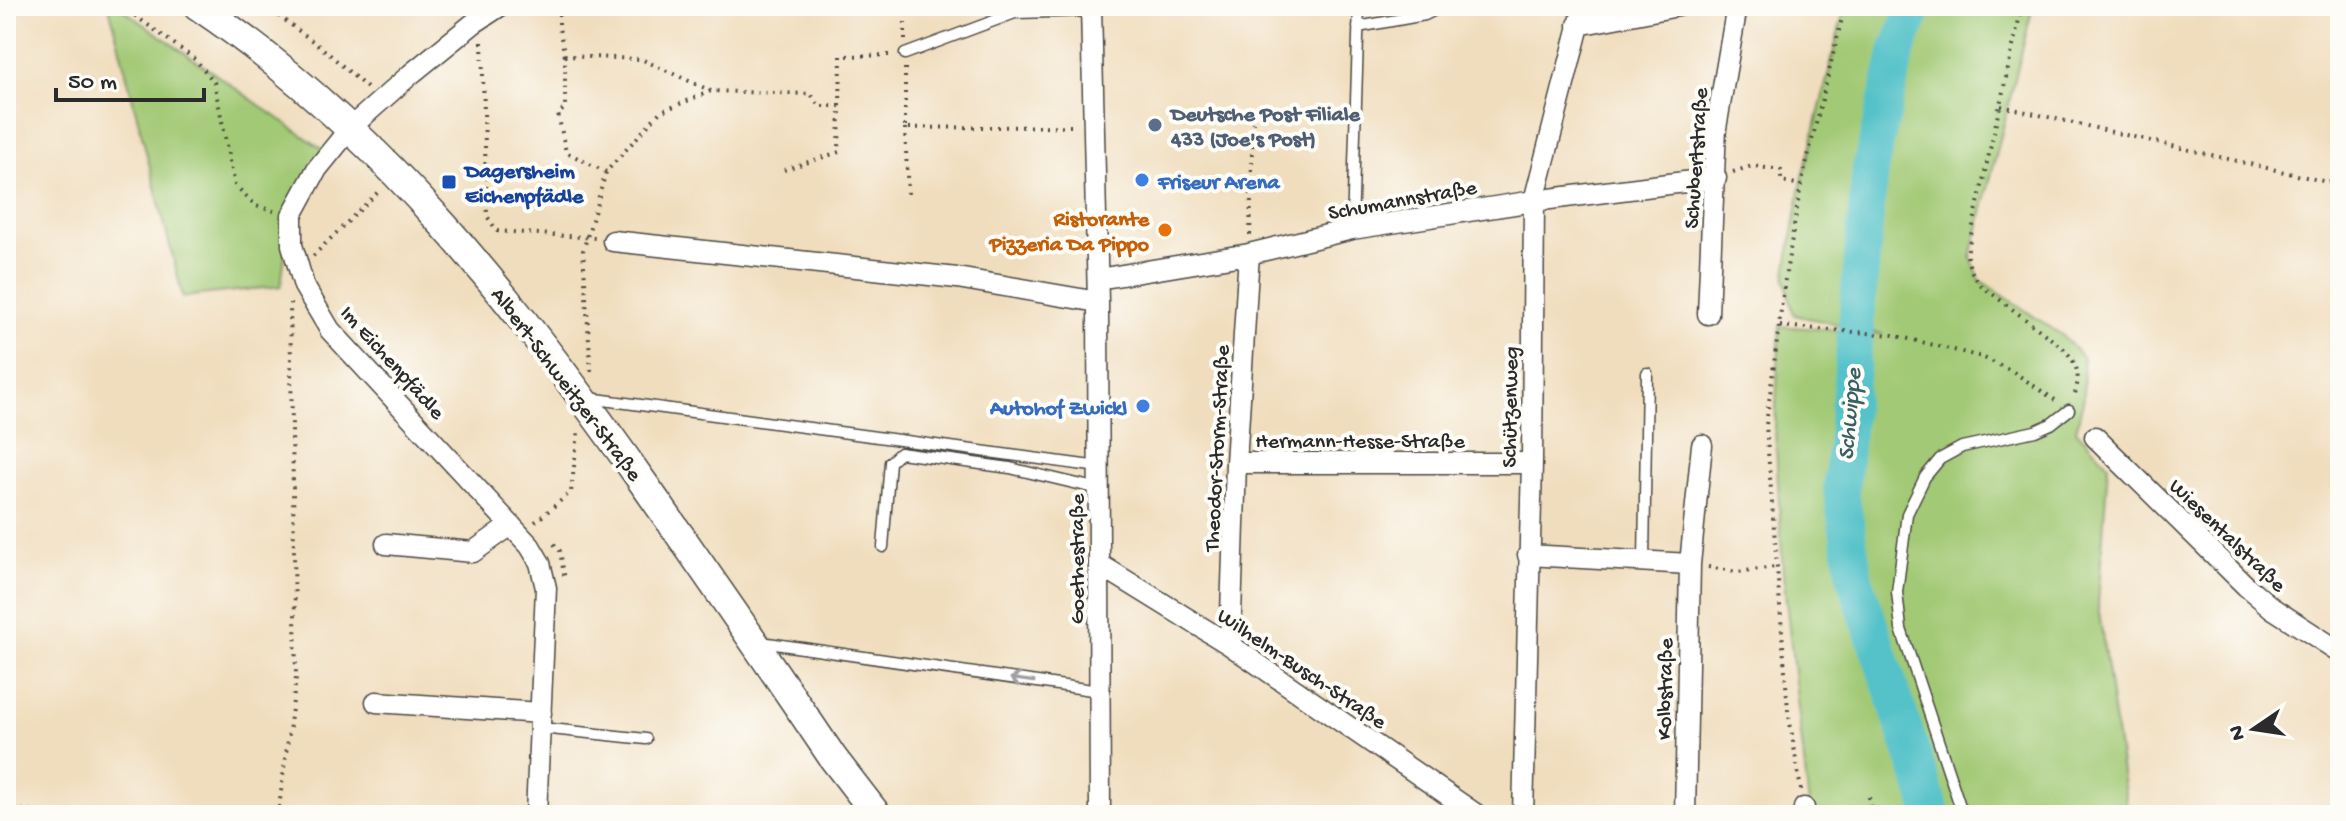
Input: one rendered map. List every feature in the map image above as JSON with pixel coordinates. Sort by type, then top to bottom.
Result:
[{"type":"street","name":"Albert-Schweitzer-Straße","points":[[198,6],[272,59],[351,127],[396,172],[517,311],[583,397],[833,758],[877,815]]},
{"type":"street","points":[[292,215],[317,169],[351,127],[474,23],[500,6]]},
{"type":"street","points":[[1581,16],[1678,6]]},
{"type":"street","name":"Schubertstraße","points":[[1708,314],[1716,128],[1737,6]]},
{"type":"street","name":"Goethestraße","points":[[1091,9],[1098,279],[1100,815]]},
{"type":"street","name":"Schützenweg","points":[[1523,815],[1532,463],[1534,201],[1581,16]]},
{"type":"street","name":"Schumannstraße","points":[[1098,279],[1249,254],[1352,229],[1534,201],[1716,178]]},
{"type":"street","name":"Im Eichenpfädle","points":[[292,215],[292,245],[304,286],[330,330],[530,546],[540,563],[546,588],[536,815]]},
{"type":"street","points":[[613,241],[957,278],[1098,302]]},
{"type":"street","name":"Theodor-Storm-Straße","points":[[1230,645],[1236,463],[1249,254]]},
{"type":"street","name":"Wiesentalstraße","points":[[2095,437],[2246,586],[2272,608],[2340,652]]},
{"type":"street","name":"Kolbstraße","points":[[1685,815],[1690,564],[1702,445]]},
{"type":"street","name":"Hermann-Hesse-Straße","points":[[1236,463],[1532,463]]},
{"type":"street","points":[[386,544],[473,552],[511,525]]},
{"type":"street","points":[[1528,555],[1690,564]]},
{"type":"street","name":"Wilhelm-Busch-Straße","points":[[1099,564],[1230,645],[1477,815]]},
{"type":"street","points":[[376,702],[541,721]]},
{"type":"lane","points":[[1352,229],[1359,6]]},
{"type":"lane","points":[[1358,27],[1425,15],[1443,6]]},
{"type":"lane","points":[[905,54],[1015,13],[1091,9]]},
{"type":"lane","points":[[1644,561],[1647,373]]},
{"type":"lane","points":[[583,397],[1099,467]]},
{"type":"lane","points":[[1963,815],[1901,629],[1897,592],[1907,514],[1925,477],[1940,459],[1962,447],[2035,431],[2051,424],[2069,410]]},
{"type":"lane","points":[[883,547],[890,462],[900,453],[1010,468],[1099,489]]},
{"type":"lane","points":[[754,641],[1099,691]]},
{"type":"lane","points":[[541,721],[646,739]]},
{"type":"path","points":[[122,6],[196,60],[214,82],[235,185],[256,206],[292,215]]},
{"type":"path","points":[[266,6],[327,52],[381,101]]},
{"type":"path","points":[[559,6],[559,28],[565,56],[565,108],[558,114],[566,152],[606,172]]},
{"type":"path","points":[[905,6],[908,195]]},
{"type":"path","points":[[1804,811],[1788,710],[1766,425],[1801,185],[1845,6]]},
{"type":"path","points":[[1780,326],[1893,335],[1982,357],[2012,371],[2069,410],[2078,383],[2074,360],[2063,348],[1982,286],[1968,264],[1967,253],[2022,6]]},
{"type":"path","points":[[474,23],[484,47],[487,216],[497,231],[586,236],[613,241]]},
{"type":"path","points":[[840,106],[841,56],[905,54]]},
{"type":"path","points":[[565,56],[641,59],[711,91]]},
{"type":"path","points":[[2001,106],[2340,185]]},
{"type":"path","points":[[1249,254],[1253,122]]},
{"type":"path","points":[[905,128],[1094,126]]},
{"type":"path","points":[[1716,178],[1752,166],[1781,170],[1781,181],[1801,185]]},
{"type":"path","points":[[278,815],[296,678],[290,295],[298,265],[314,255],[396,172]]},
{"type":"path","points":[[1690,564],[1737,572],[1775,567]]},
{"type":"path","points":[[1869,797],[1872,815]]},
{"type":"path","points":[[6,808],[56,815]]},
{"type":"green space","points":[[109,6],[118,6],[325,151],[290,211],[281,286],[183,297]]},
{"type":"green space","points":[[1850,6],[2033,6],[1971,257],[1980,280],[2063,336],[2083,358],[2084,397],[2076,430],[2108,464],[2098,605],[2128,815],[1810,815],[1783,574],[1775,428],[1780,326],[1883,334],[1794,315],[1785,279],[1801,185],[1842,18]]},
{"type":"waterway","name":"Schwippe","points":[[1915,6],[1898,49],[1870,169],[1841,491],[1855,579],[1933,815]]},
{"type":"place","name":"Deutsche Post Filiale 433 (Joe's Post)","points":[[1155,125]]},
{"type":"place","name":"Friseur Arena","points":[[1142,180]]},
{"type":"place","name":"Dagersheim Eichenpfädle","points":[[449,182]]},
{"type":"place","name":"Ristorante Pizzeria Da Pippo","points":[[1165,230]]},
{"type":"place","name":"Autohof Zwickl","points":[[1143,406]]}]
